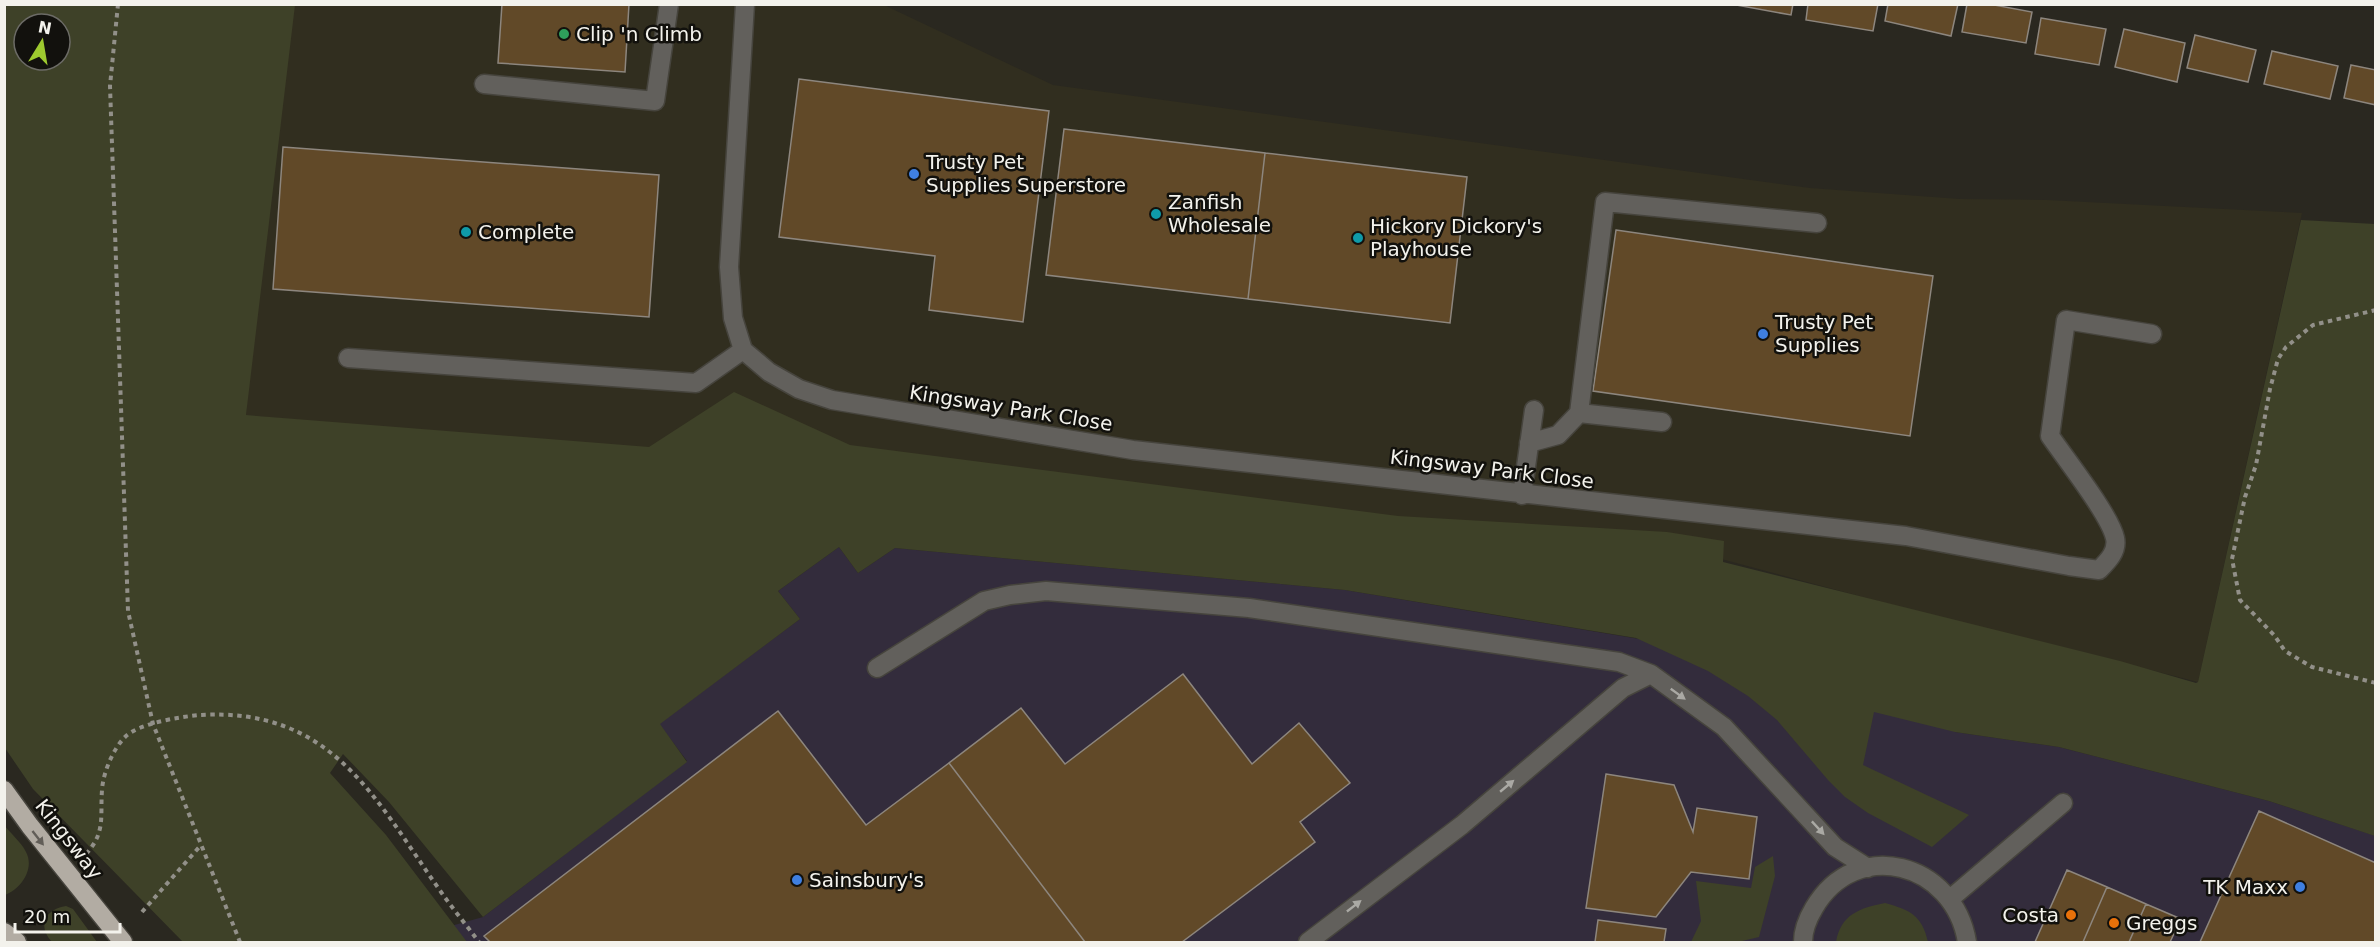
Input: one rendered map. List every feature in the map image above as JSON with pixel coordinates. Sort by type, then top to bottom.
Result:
[{"type":"highway","name":"Kingsway","points":[[4,790],[68,875],[123,942]]},
{"type":"street","points":[[484,84],[655,101],[669,4]]},
{"type":"street","points":[[348,358],[696,383],[743,350],[733,318],[729,267],[746,4]]},
{"type":"street","points":[[1529,444],[1558,435],[1580,413],[1605,202],[1817,223]]},
{"type":"street","name":"Kingsway Park Close","points":[[743,350],[770,372],[799,389],[832,400],[1133,450],[1906,536],[2099,570],[2112,557],[2116,539],[2104,516],[2050,436],[2066,320],[2152,334]]},
{"type":"street","points":[[1522,495],[1534,410]]},
{"type":"street","points":[[1580,413],[1662,422]]},
{"type":"street","points":[[877,668],[984,601],[1046,591],[1249,608],[1619,662],[1651,674],[1724,727],[1835,847],[1868,868]]},
{"type":"street","points":[[1308,942],[1462,825],[1623,688],[1651,674]]},
{"type":"street","points":[[1950,899],[2063,803]]},
{"type":"street","points":[[1803,942],[1809,916],[1819,899],[1832,885],[1849,874],[1868,868],[1887,866],[1922,875],[1938,886],[1950,899],[1964,927],[1967,942]]},
{"type":"path","points":[[118,4],[110,87],[128,611],[153,724],[240,942]]},
{"type":"path","points":[[2376,310],[2313,325],[2286,347],[2278,359],[2256,465],[2245,497],[2232,559],[2240,600],[2274,635],[2285,651],[2312,667],[2376,683]]},
{"type":"path","points":[[68,875],[91,849],[99,836],[102,823],[102,790],[106,774],[126,735],[138,728],[181,717],[237,714],[283,725],[311,738],[351,770],[394,821],[441,893],[479,942]]},
{"type":"path","points":[[142,912],[201,845]]},
{"type":"shaded area","points":[[288,5],[884,5],[1053,85],[1810,188],[1960,199],[2047,200],[2302,213],[2198,682],[1885,603],[1621,532],[1221,508],[246,415]]},
{"type":"shaded area","points":[[839,547],[858,573],[895,548],[1345,590],[1879,679],[1955,732],[2059,747],[2269,801],[2376,836],[2375,942],[447,942],[440,929],[483,917],[687,761],[659,724],[800,619],[778,591]]},
{"type":"green space","points":[[4,5],[295,5],[246,415],[649,447],[734,392],[850,445],[1398,516],[1667,532],[1724,541],[1723,562],[2120,661],[2196,683],[2301,220],[2375,224],[2375,836],[2269,801],[2059,747],[1955,732],[1874,712],[1863,765],[1969,815],[1932,847],[1868,813],[1845,797],[1777,720],[1748,696],[1708,671],[1636,638],[1345,590],[895,548],[858,573],[839,547],[778,591],[800,619],[660,724],[687,762],[483,917],[389,802],[343,754],[330,773],[386,835],[467,942],[183,942],[33,789],[5,748]]},
{"type":"green space","points":[[4,825],[24,848],[29,865],[21,883],[5,895]]},
{"type":"green space","points":[[1773,856],[1775,876],[1759,937],[1738,942],[1691,942],[1701,921],[1696,881],[1751,888],[1755,867]]},
{"type":"green space","points":[[1885,903],[1914,915],[1922,926],[1928,942],[1836,942],[1842,925],[1853,914]]},
{"type":"green space","points":[[66,906],[73,909],[97,942],[52,942],[47,936],[44,924],[48,914]]},
{"type":"building","name":"Clip 'n Climb","points":[[502,4],[629,4],[625,72],[498,63]]},
{"type":"building","points":[[1731,4],[1793,4],[1791,15]]},
{"type":"building","points":[[1808,4],[1878,4],[1873,31],[1806,20]]},
{"type":"building","points":[[1888,4],[1958,4],[1951,36],[1885,21]]},
{"type":"building","points":[[1967,4],[1989,4],[2032,12],[2026,43],[1962,32]]},
{"type":"building","points":[[2041,18],[2106,29],[2099,65],[2035,54]]},
{"type":"building","points":[[2124,29],[2185,43],[2177,82],[2115,67]]},
{"type":"building","points":[[2195,35],[2256,50],[2248,82],[2187,68]]},
{"type":"building","points":[[2272,51],[2338,66],[2330,99],[2264,84]]},
{"type":"building","points":[[2351,65],[2376,70],[2376,105],[2344,98]]},
{"type":"building","name":"Trusty Pet Supplies Superstore","points":[[799,79],[1049,111],[1023,322],[929,310],[935,256],[779,237]]},
{"type":"building","name":"Zanfish Wholesale","points":[[1064,129],[1265,153],[1248,299],[1046,275]]},
{"type":"building","name":"Complete","points":[[283,147],[659,175],[649,317],[273,289]]},
{"type":"building","name":"Hickory Dickory's Playhouse","points":[[1265,153],[1467,177],[1450,323],[1248,299]]},
{"type":"building","name":"Trusty Pet Supplies","points":[[1616,230],[1933,276],[1910,436],[1593,391]]},
{"type":"building","points":[[1183,674],[1252,764],[1299,723],[1350,783],[1300,822],[1315,842],[1182,942],[1085,942],[949,763],[1021,708],[1065,764]]},
{"type":"building","name":"Sainsbury's","points":[[778,711],[866,825],[949,763],[1085,942],[490,942],[484,936]]},
{"type":"building","points":[[1606,774],[1674,785],[1693,832],[1697,808],[1757,817],[1749,879],[1691,872],[1656,917],[1586,908]]},
{"type":"building","name":"TK Maxx","points":[[2259,811],[2376,863],[2376,942],[2200,942]]},
{"type":"building","name":"Costa","points":[[2067,870],[2107,887],[2083,942],[2035,942]]},
{"type":"building","name":"Greggs","points":[[2107,887],[2146,904],[2129,942],[2083,942]]},
{"type":"building","points":[[2146,904],[2181,919],[2170,942],[2129,942]]},
{"type":"building","points":[[1598,920],[1666,929],[1664,942],[1595,942]]},
{"type":"place","name":"Clip 'n Climb","points":[[564,34]]},
{"type":"place","name":"Trusty Pet Supplies Superstore","points":[[914,174]]},
{"type":"place","name":"Zanfish Wholesale","points":[[1156,214]]},
{"type":"place","name":"Complete","points":[[466,232]]},
{"type":"place","name":"Hickory Dickory's Playhouse","points":[[1358,238]]},
{"type":"place","name":"Trusty Pet Supplies","points":[[1763,334]]},
{"type":"place","name":"Sainsbury's","points":[[797,880]]},
{"type":"place","name":"TK Maxx","points":[[2300,887]]},
{"type":"place","name":"Costa","points":[[2071,915]]},
{"type":"place","name":"Greggs","points":[[2114,923]]}]
